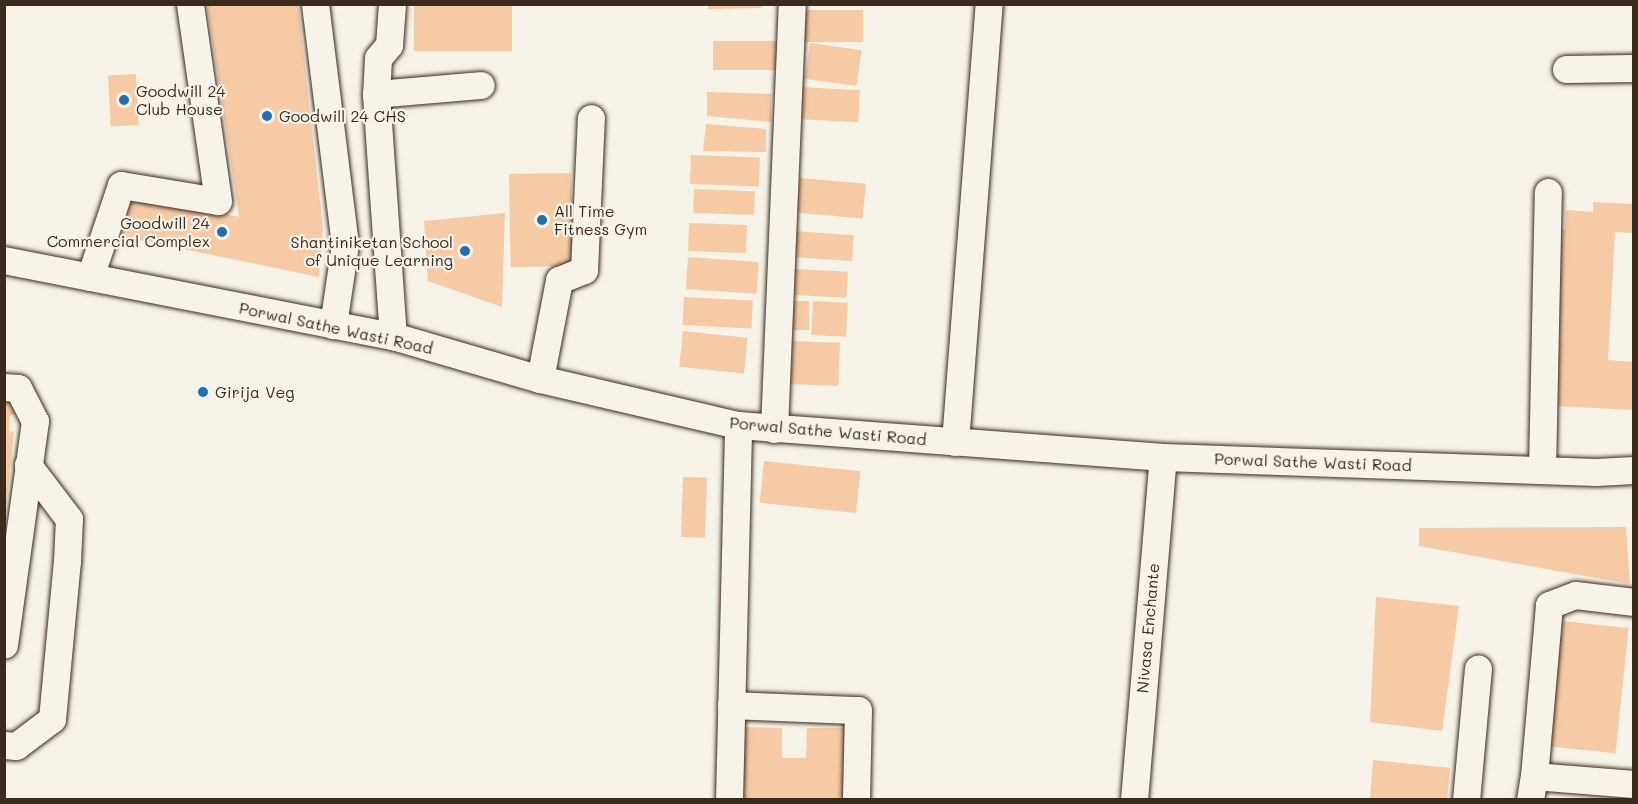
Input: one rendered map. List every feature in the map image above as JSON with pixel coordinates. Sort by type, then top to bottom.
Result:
[{"type":"street","points":[[90,277],[121,185],[218,201],[190,4]]},
{"type":"street","points":[[315,4],[345,244],[333,325]]},
{"type":"street","points":[[392,4],[389,45],[378,58],[376,94],[393,336]]},
{"type":"street","points":[[774,429],[792,4]]},
{"type":"street","points":[[955,442],[988,4]]},
{"type":"street","points":[[1566,69],[1634,69]]},
{"type":"street","points":[[376,94],[481,85]]},
{"type":"street","points":[[540,379],[559,280],[584,270],[591,118]]},
{"type":"street","points":[[1542,470],[1548,192]]},
{"type":"street","name":"Porwal Sathe Wasti Road","points":[[4,260],[393,336],[540,379],[738,425],[1162,456],[1542,470],[1634,470]]},
{"type":"street","points":[[4,387],[18,388],[34,421],[4,645]]},
{"type":"street","points":[[729,800],[738,425]]},
{"type":"street","name":"Nivasa Enchante","points":[[1134,800],[1162,456]]},
{"type":"street","points":[[4,745],[16,746],[52,719],[67,561],[69,519],[28,465]]},
{"type":"street","points":[[1634,602],[1575,596],[1549,605],[1532,788],[1634,784]]},
{"type":"street","points":[[1466,800],[1478,669]]},
{"type":"street","points":[[731,705],[858,710],[856,800]]},
{"type":"building","name":"Goodwill 24 CHS","points":[[207,4],[298,4],[323,228],[319,277],[120,236],[134,192],[239,217]]},
{"type":"building","points":[[414,4],[512,4],[512,51],[414,51]]},
{"type":"building","points":[[708,4],[761,4],[761,8],[708,9]]},
{"type":"building","points":[[801,10],[863,10],[863,42],[801,42]]},
{"type":"building","points":[[713,41],[781,41],[781,70],[713,70]]},
{"type":"building","points":[[810,43],[861,50],[856,86],[805,79]]},
{"type":"building","name":"Goodwill 24 Club House","points":[[136,74],[139,125],[111,126],[108,75]]},
{"type":"building","points":[[799,87],[860,90],[858,122],[797,119]]},
{"type":"building","points":[[707,92],[771,94],[771,122],[707,116]]},
{"type":"building","points":[[706,124],[766,129],[766,152],[703,151]]},
{"type":"building","points":[[691,155],[760,157],[759,186],[690,184]]},
{"type":"building","name":"All Time Fitness Gym","points":[[571,173],[573,266],[511,267],[509,174]]},
{"type":"building","points":[[800,178],[866,184],[863,219],[797,213]]},
{"type":"building","points":[[694,189],[755,191],[754,215],[693,213]]},
{"type":"building","points":[[1593,202],[1634,204],[1634,233],[1615,232],[1608,360],[1634,362],[1634,410],[1555,406],[1557,229],[1565,229],[1566,210],[1593,212]]},
{"type":"building","name":"Shantiniketan School of Unique Learning","points":[[505,213],[502,307],[428,281],[424,221]]},
{"type":"building","points":[[689,223],[747,225],[746,253],[688,251]]},
{"type":"building","points":[[794,231],[854,235],[852,261],[792,257]]},
{"type":"building","points":[[688,257],[759,262],[757,294],[686,289]]},
{"type":"building","points":[[794,269],[848,272],[847,298],[793,295]]},
{"type":"building","points":[[684,297],[753,301],[751,329],[683,325]]},
{"type":"building","points":[[784,301],[809,301],[809,330],[784,330]]},
{"type":"building","points":[[813,301],[848,303],[846,337],[811,335]]},
{"type":"building","points":[[683,331],[748,338],[744,374],[679,367]]},
{"type":"building","points":[[789,341],[840,343],[838,386],[787,384]]},
{"type":"building","points":[[4,391],[18,393],[16,415],[10,415],[9,431],[14,432],[6,508]]},
{"type":"building","points":[[764,461],[860,471],[856,513],[760,503]]},
{"type":"building","points":[[683,477],[707,478],[705,538],[681,537]]},
{"type":"building","points":[[1626,527],[1630,584],[1419,546],[1419,528]]},
{"type":"building","points":[[1376,597],[1459,606],[1442,731],[1370,722]]},
{"type":"building","points":[[1562,621],[1629,628],[1615,753],[1549,746]]},
{"type":"building","points":[[743,727],[782,728],[782,758],[806,758],[807,728],[845,728],[844,800],[742,800]]},
{"type":"building","points":[[1373,760],[1450,768],[1447,800],[1370,800]]},
{"type":"place","name":"Goodwill 24 Club House","points":[[124,100]]},
{"type":"place","name":"Goodwill 24 CHS","points":[[267,116]]},
{"type":"place","name":"All Time Fitness Gym","points":[[542,220]]},
{"type":"place","name":"Goodwill 24 Commercial Complex","points":[[222,232]]},
{"type":"place","name":"Shantiniketan School of Unique Learning","points":[[465,251]]},
{"type":"place","name":"Girija Veg","points":[[203,392]]}]
